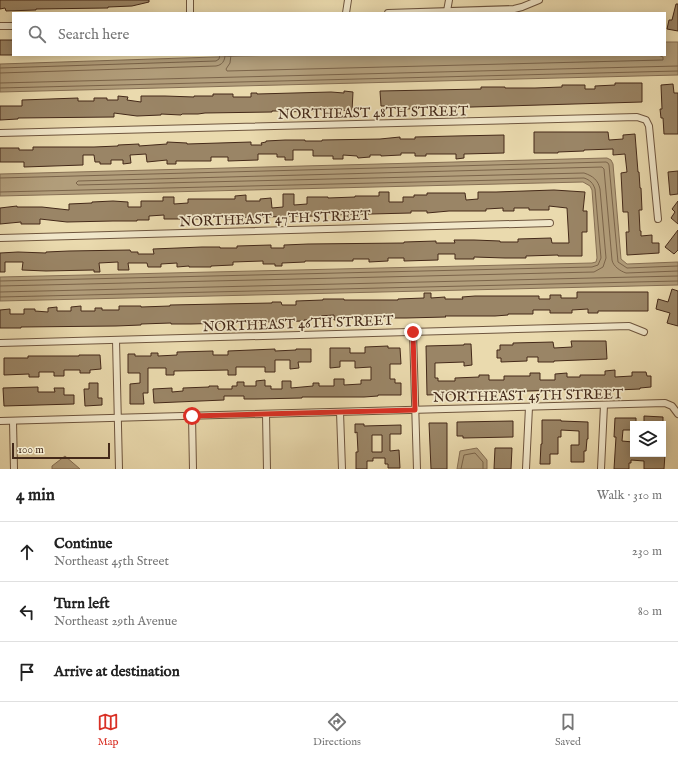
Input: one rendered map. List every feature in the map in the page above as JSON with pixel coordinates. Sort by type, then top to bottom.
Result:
[{"type":"street","points":[[190,0],[190,12]]},
{"type":"street","points":[[346,12],[348,0]]},
{"type":"street","points":[[447,11],[449,0]]},
{"type":"street","points":[[418,12],[514,9],[539,0]]},
{"type":"street","points":[[0,26],[12,26]]},
{"type":"street","name":"NORTHEAST 48TH STREET","points":[[0,133],[637,117],[646,120],[649,126],[658,219]]},
{"type":"street","name":"NORTHEAST 47TH STREET","points":[[0,238],[550,223]]},
{"type":"street","name":"NORTHEAST 46TH STREET","points":[[0,343],[629,326],[644,332]]},
{"type":"street","points":[[413,332],[417,469]]},
{"type":"street","points":[[116,340],[119,469]]},
{"type":"street","name":"NORTHEAST 45TH STREET","points":[[0,421],[665,403],[672,406],[678,414]]},
{"type":"street","points":[[601,469],[604,405]]},
{"type":"street","points":[[526,469],[529,407]]},
{"type":"street","points":[[340,412],[342,469]]},
{"type":"street","points":[[266,414],[267,469]]},
{"type":"street","points":[[192,416],[193,469]]},
{"type":"street","points":[[13,421],[14,469]]},
{"type":"water","points":[[666,42],[678,42],[678,75],[0,92],[0,64],[245,56],[666,56]]},
{"type":"water","points":[[607,158],[611,160],[613,164],[621,259],[627,264],[678,262],[678,285],[0,301],[0,277],[592,263],[596,262],[597,258],[592,190],[590,186],[583,182],[0,196],[0,174]]},
{"type":"water","points":[[477,448],[487,460],[487,469],[457,469],[460,451]]},
{"type":"water","points":[[65,456],[80,469],[52,469],[52,466]]},
{"type":"building","points":[[0,0],[149,0],[149,2],[132,6],[108,8],[6,11],[5,8],[0,9]]},
{"type":"building","points":[[676,4],[678,4],[678,31],[667,29],[669,20],[672,20]]},
{"type":"building","points":[[0,40],[12,40],[12,55],[0,55]]},
{"type":"building","points":[[615,83],[642,83],[642,102],[393,109],[393,106],[381,106],[380,91],[481,89],[481,87],[535,88],[562,87],[562,85],[585,85],[585,89],[595,89],[595,86],[615,85]]},
{"type":"building","points":[[673,84],[674,93],[678,93],[678,134],[664,134],[663,118],[661,118],[660,109],[662,109],[661,85]]},
{"type":"building","points":[[344,91],[353,92],[352,111],[333,110],[333,108],[316,108],[316,111],[272,111],[181,115],[161,114],[137,116],[114,113],[114,117],[18,118],[0,120],[0,106],[22,106],[22,100],[78,98],[78,101],[94,101],[94,98],[107,98],[107,100],[118,100],[118,96],[128,97],[127,100],[141,102],[141,96],[194,97],[213,96],[213,94],[233,94],[233,97],[251,97],[251,93],[344,93]]},
{"type":"building","points":[[534,132],[608,132],[609,140],[623,139],[623,135],[635,134],[638,172],[641,188],[642,210],[639,210],[641,236],[652,235],[652,243],[659,243],[659,253],[627,255],[626,232],[629,232],[628,212],[623,212],[621,173],[627,172],[625,154],[613,155],[613,149],[558,153],[534,153]]},
{"type":"building","points":[[504,135],[504,153],[464,154],[464,158],[456,159],[456,154],[426,154],[426,156],[415,156],[415,153],[401,153],[401,155],[370,155],[370,157],[358,158],[357,156],[343,155],[343,159],[333,159],[333,156],[313,156],[313,150],[293,150],[293,160],[285,160],[285,157],[277,157],[277,154],[258,154],[258,160],[228,161],[228,157],[211,157],[211,161],[176,161],[176,164],[167,164],[167,160],[147,162],[146,154],[130,155],[131,163],[123,164],[123,160],[111,160],[111,164],[100,164],[100,162],[95,162],[94,155],[83,155],[83,165],[24,167],[24,162],[0,162],[0,148],[33,150],[33,147],[94,147],[139,144],[139,146],[167,144],[167,142],[187,144],[251,142],[251,145],[262,145],[261,143],[266,141],[285,140],[322,141],[400,137],[400,139],[415,139],[415,137]]},
{"type":"building","points":[[678,171],[678,194],[670,195],[668,172]]},
{"type":"building","points":[[554,190],[585,192],[583,211],[587,211],[587,232],[582,232],[582,256],[558,255],[526,256],[526,258],[474,257],[474,259],[455,259],[455,254],[438,254],[438,260],[404,261],[404,258],[388,258],[388,261],[369,262],[369,259],[353,259],[353,261],[305,261],[282,263],[282,266],[275,266],[275,264],[263,264],[263,261],[233,262],[233,265],[211,267],[177,267],[177,263],[161,264],[161,267],[148,267],[147,263],[128,263],[129,270],[118,270],[118,262],[99,263],[100,272],[94,272],[94,270],[22,270],[23,262],[5,262],[5,272],[0,272],[0,253],[18,252],[46,253],[130,250],[131,252],[138,252],[138,254],[154,254],[153,249],[202,247],[237,248],[237,246],[271,245],[271,248],[284,248],[284,245],[436,241],[436,243],[455,243],[454,240],[518,242],[518,239],[551,238],[552,243],[569,243],[567,208],[549,206],[549,210],[514,208],[514,211],[503,211],[503,208],[486,209],[486,211],[449,211],[427,213],[427,211],[411,211],[411,213],[331,215],[331,213],[316,213],[316,216],[209,219],[164,219],[164,215],[149,216],[149,220],[137,221],[67,222],[40,219],[40,224],[21,224],[21,222],[0,224],[0,208],[17,206],[69,210],[69,204],[113,201],[128,202],[128,207],[141,207],[141,201],[163,201],[163,197],[174,197],[174,204],[188,203],[188,199],[235,199],[235,196],[246,195],[246,201],[260,201],[260,199],[271,198],[272,208],[283,207],[283,194],[294,194],[294,205],[307,204],[307,197],[328,198],[379,196],[379,192],[389,192],[389,202],[403,202],[403,197],[427,195],[427,193],[465,193],[466,200],[478,199],[478,192]]},
{"type":"building","points":[[678,201],[678,224],[671,218],[675,212],[672,209]]},
{"type":"building","points":[[678,230],[678,250],[674,254],[665,247]]},
{"type":"building","points":[[672,289],[678,291],[678,326],[667,323],[670,313],[656,309],[658,299],[668,302]]},
{"type":"building","points":[[577,292],[648,292],[648,311],[598,311],[598,313],[588,313],[588,309],[572,310],[572,313],[550,313],[550,310],[533,310],[533,314],[508,314],[495,316],[355,318],[334,320],[334,315],[319,316],[319,319],[304,321],[0,328],[0,310],[10,309],[10,314],[24,314],[24,309],[35,309],[35,311],[48,312],[48,308],[57,307],[57,311],[71,311],[71,307],[81,306],[81,311],[95,311],[95,308],[102,308],[102,310],[119,310],[119,306],[141,307],[272,302],[281,302],[282,305],[296,305],[296,301],[323,299],[398,300],[424,298],[424,293],[431,293],[431,298],[445,297],[445,299],[463,299],[462,297],[475,296],[539,296],[539,299],[550,299],[550,295],[561,295],[561,298],[577,298]]},
{"type":"building","points":[[571,341],[606,341],[607,359],[538,362],[538,357],[527,357],[527,361],[501,362],[501,358],[497,358],[497,350],[500,350],[500,345],[513,345],[513,343],[553,342],[554,348],[572,347]]},
{"type":"building","points":[[471,344],[472,365],[464,366],[464,362],[435,363],[435,378],[438,378],[438,381],[455,381],[455,378],[479,377],[479,375],[489,375],[489,380],[504,380],[504,376],[530,376],[530,373],[540,373],[540,380],[555,380],[555,374],[567,373],[567,377],[580,377],[580,375],[605,375],[605,371],[615,370],[615,377],[632,376],[632,372],[646,372],[647,376],[651,376],[651,387],[640,389],[594,391],[594,389],[427,395],[426,346]]},
{"type":"building","points":[[388,346],[388,348],[400,348],[401,364],[390,364],[390,379],[395,379],[395,383],[401,383],[401,395],[256,399],[244,399],[244,396],[224,396],[224,400],[154,403],[153,389],[172,388],[172,392],[183,391],[183,388],[218,386],[218,389],[232,389],[232,386],[237,386],[237,382],[244,382],[244,386],[256,386],[256,381],[265,380],[265,386],[271,386],[271,389],[282,389],[282,381],[291,381],[291,388],[313,386],[313,383],[319,383],[319,386],[334,386],[334,379],[344,379],[344,385],[361,384],[361,380],[371,380],[371,367],[355,368],[355,361],[340,361],[340,367],[330,368],[330,348],[350,348],[350,353],[365,353],[365,347]]},
{"type":"building","points":[[275,349],[275,351],[311,349],[311,362],[298,362],[299,368],[290,369],[290,360],[275,360],[275,372],[265,372],[265,367],[236,367],[236,375],[228,375],[228,370],[174,371],[174,375],[166,375],[166,368],[148,368],[148,393],[143,393],[144,404],[130,404],[130,384],[140,383],[140,373],[128,373],[128,354],[135,354],[135,356],[151,356],[151,353],[158,353],[158,356],[177,355],[177,352],[213,351],[213,355],[228,355],[228,351]]},
{"type":"building","points":[[100,355],[101,369],[90,370],[90,373],[80,373],[80,370],[64,370],[64,376],[54,376],[54,372],[39,372],[39,377],[29,377],[29,374],[4,375],[4,358]]},
{"type":"building","points":[[89,383],[98,383],[98,398],[102,398],[102,405],[85,406],[84,389],[89,389]]},
{"type":"building","points":[[38,387],[38,392],[55,392],[54,388],[64,388],[64,395],[74,395],[74,404],[4,406],[3,388]]},
{"type":"building","points":[[644,416],[663,417],[663,421],[644,421]]},
{"type":"building","points":[[615,418],[636,418],[636,421],[630,421],[630,430],[623,430],[622,441],[630,442],[630,457],[665,457],[664,469],[644,469],[644,461],[631,460],[631,463],[629,463],[629,469],[614,469],[616,437],[614,437]]},
{"type":"building","points":[[542,420],[588,422],[588,439],[586,451],[584,451],[584,462],[571,462],[571,445],[579,445],[579,431],[561,430],[561,437],[558,437],[558,454],[550,454],[550,464],[540,464]]},
{"type":"building","points":[[513,421],[513,437],[463,438],[463,436],[457,436],[457,422]]},
{"type":"building","points":[[429,423],[447,423],[447,469],[431,469]]},
{"type":"building","points":[[355,424],[364,424],[364,426],[401,425],[401,434],[390,434],[390,451],[399,450],[400,468],[388,468],[388,464],[385,464],[385,458],[373,458],[373,461],[367,461],[367,469],[356,469],[356,452],[358,452],[357,432],[355,433]],"holes":[[[372,435],[382,435],[382,452],[372,452]]]},
{"type":"building","points":[[495,448],[512,448],[511,469],[494,469]]},
{"type":"route","points":[[192,416],[415,410],[413,332]]}]
